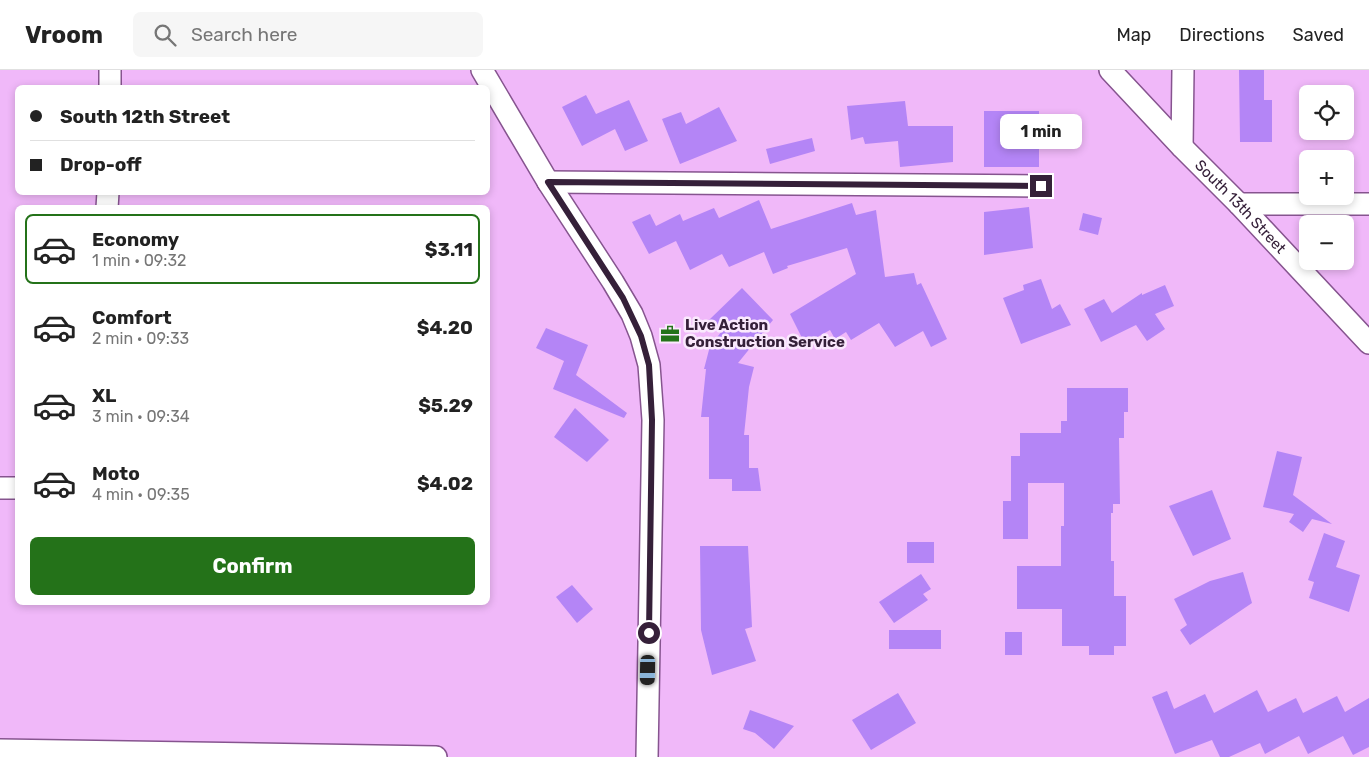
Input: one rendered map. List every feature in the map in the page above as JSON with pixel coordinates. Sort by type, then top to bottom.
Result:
[{"type":"street","points":[[110,70],[110,85]]},
{"type":"street","points":[[482,70],[548,182],[623,298],[641,336],[649,365],[652,420],[647,757]]},
{"type":"street","name":"South 13th Street","points":[[1110,70],[1369,343]]},
{"type":"street","points":[[1182,147],[1183,70]]},
{"type":"street","points":[[548,182],[1041,186]]},
{"type":"street","points":[[1239,204],[1369,204]]},
{"type":"street","points":[[0,488],[15,488]]},
{"type":"street","points":[[0,750],[436,757]]},
{"type":"building","points":[[1239,70],[1264,70],[1264,100],[1272,100],[1272,142],[1240,142]]},
{"type":"building","points":[[586,95],[596,114],[629,100],[648,141],[625,151],[615,129],[582,146],[562,107]]},
{"type":"building","points":[[905,101],[908,126],[953,126],[953,162],[900,167],[898,141],[865,144],[863,137],[851,140],[847,106]]},
{"type":"building","points":[[719,107],[737,141],[680,164],[662,119],[681,112],[686,124]]},
{"type":"building","points":[[984,111],[1039,111],[1039,167],[984,167]]},
{"type":"building","points":[[812,138],[815,151],[770,164],[766,149]]},
{"type":"building","points":[[759,200],[771,229],[852,203],[856,215],[876,210],[885,277],[914,273],[917,285],[921,283],[947,339],[931,347],[923,331],[895,347],[879,323],[851,340],[846,332],[835,339],[830,330],[805,344],[790,314],[856,274],[847,248],[787,266],[788,268],[773,274],[764,252],[729,267],[722,254],[690,270],[676,241],[649,254],[632,222],[650,214],[656,226],[680,214],[683,221],[714,208],[719,218]]},
{"type":"building","points":[[1029,207],[1033,248],[984,255],[984,212]]},
{"type":"building","points":[[1083,213],[1102,218],[1098,235],[1079,230]]},
{"type":"building","points":[[1041,279],[1052,309],[1060,304],[1071,325],[1021,344],[1003,298],[1024,290],[1023,285]]},
{"type":"building","points":[[1165,285],[1174,306],[1155,314],[1165,329],[1147,341],[1136,325],[1101,342],[1084,309],[1104,299],[1112,313],[1142,293],[1142,295]]},
{"type":"building","points":[[742,288],[773,320],[738,363],[754,367],[749,387],[744,435],[749,435],[749,468],[758,468],[761,491],[732,491],[732,479],[709,479],[709,417],[701,417],[706,369],[704,369],[710,346],[722,331],[709,320]]},
{"type":"building","points":[[546,328],[588,345],[576,375],[627,413],[624,418],[553,389],[564,361],[536,348]]},
{"type":"building","points":[[1067,388],[1128,388],[1128,412],[1124,412],[1124,438],[1119,438],[1120,504],[1113,504],[1113,513],[1111,513],[1111,561],[1114,561],[1114,596],[1126,596],[1126,646],[1114,646],[1114,655],[1089,655],[1089,646],[1062,646],[1062,609],[1017,609],[1017,566],[1061,566],[1061,526],[1064,526],[1064,483],[1028,483],[1028,539],[1003,539],[1003,501],[1011,501],[1011,456],[1020,456],[1020,433],[1061,433],[1061,421],[1067,421]]},
{"type":"building","points":[[575,408],[609,440],[587,462],[554,437]]},
{"type":"building","points":[[1277,451],[1302,457],[1293,495],[1332,524],[1312,519],[1303,532],[1289,522],[1294,514],[1263,507]]},
{"type":"building","points":[[1212,490],[1231,539],[1193,556],[1169,506]]},
{"type":"building","points":[[1324,533],[1345,541],[1336,567],[1360,575],[1349,612],[1309,598],[1314,582],[1308,580]]},
{"type":"building","points":[[907,542],[934,542],[934,563],[907,563]]},
{"type":"building","points":[[700,546],[748,546],[752,627],[745,629],[756,661],[712,675],[701,630]]},
{"type":"building","points":[[1243,572],[1252,603],[1190,645],[1180,630],[1187,625],[1174,599],[1210,581]]},
{"type":"building","points":[[921,574],[931,589],[923,594],[928,600],[894,623],[879,602]]},
{"type":"building","points":[[572,585],[593,609],[577,623],[556,597]]},
{"type":"building","points":[[889,630],[941,630],[941,649],[889,649]]},
{"type":"building","points":[[1005,632],[1022,632],[1022,655],[1005,655]]},
{"type":"building","points":[[1257,690],[1268,712],[1296,698],[1303,713],[1337,696],[1345,712],[1369,698],[1369,747],[1353,755],[1343,736],[1308,754],[1299,736],[1265,754],[1260,743],[1229,757],[1220,757],[1212,740],[1175,754],[1152,697],[1167,691],[1174,709],[1205,694],[1214,713]]},
{"type":"building","points":[[898,693],[916,723],[871,750],[852,720]]},
{"type":"building","points":[[750,710],[794,726],[774,749],[755,733],[743,729]]},
{"type":"place","name":"Live Action Construction Service","points":[[670,334]]},
{"type":"route","points":[[649,633],[652,420],[652,392],[649,365],[641,336],[632,314],[548,182],[1041,186]]}]
